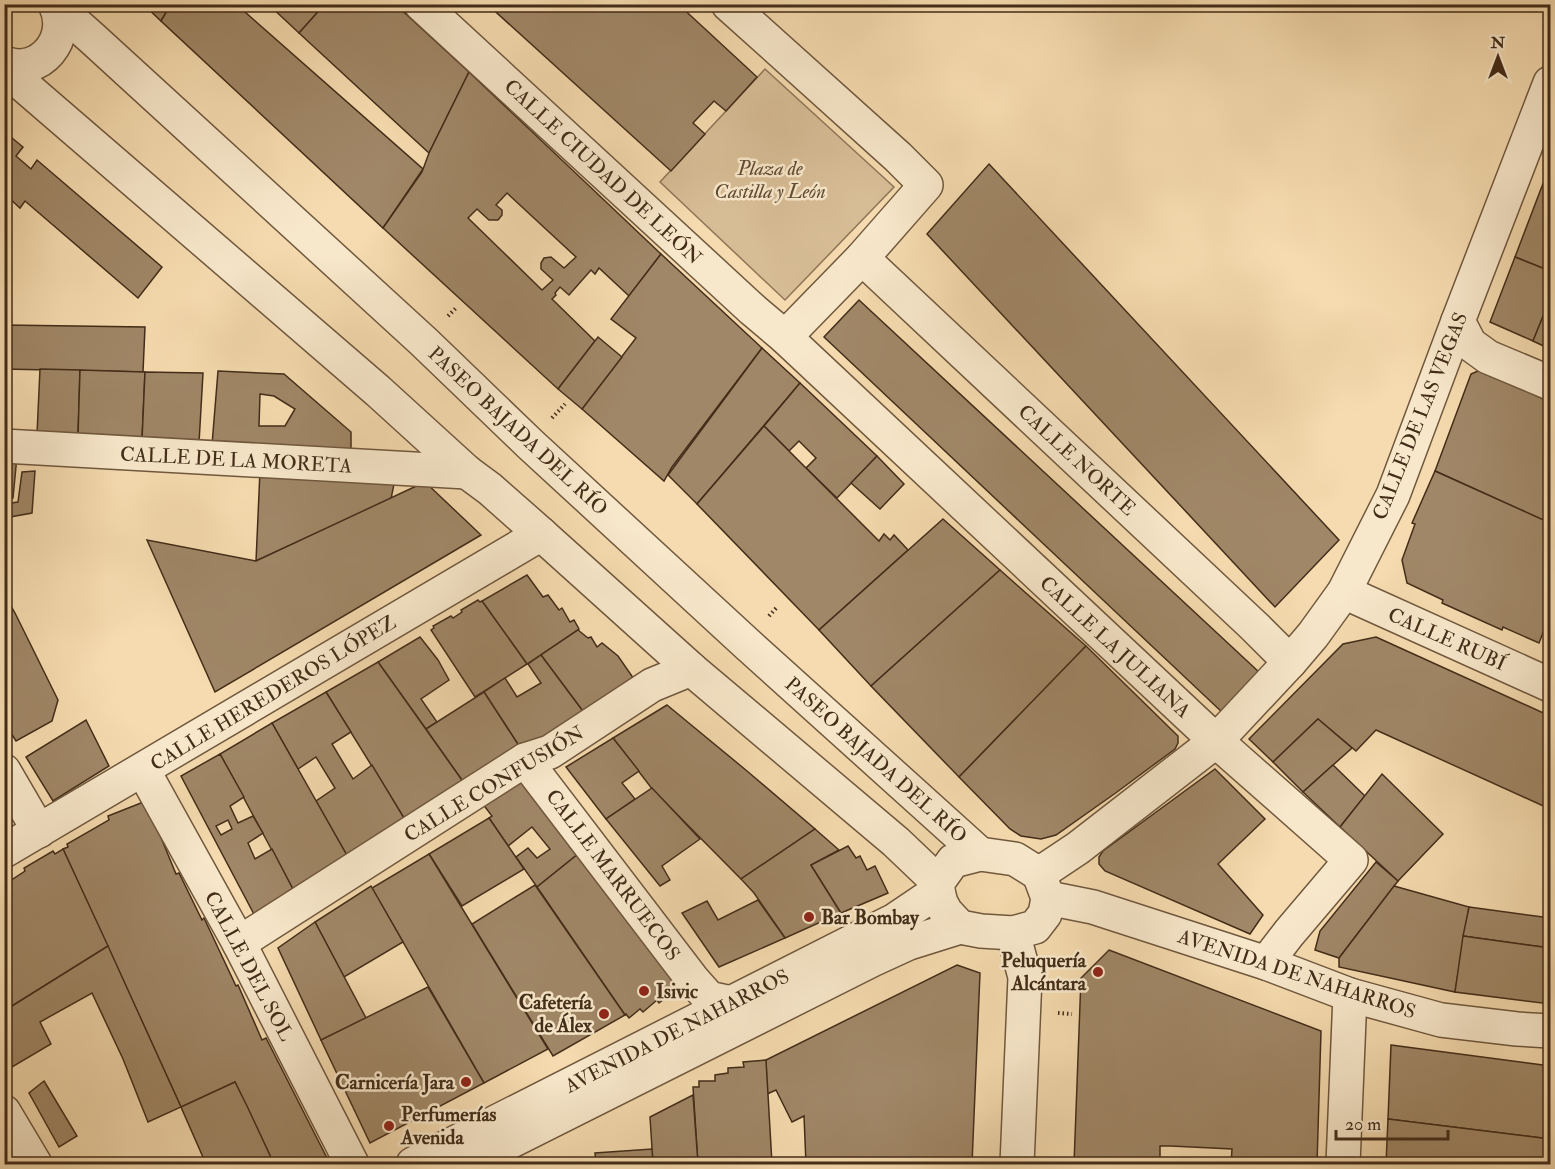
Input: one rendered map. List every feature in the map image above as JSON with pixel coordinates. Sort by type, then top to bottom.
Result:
[{"type":"street","name":"CALLE CIUDAD DE LEÓN","points":[[421,4],[785,337]]},
{"type":"street","points":[[728,4],[926,185],[862,258],[785,337]]},
{"type":"street","points":[[7,64],[25,65],[40,61],[51,51],[59,37],[61,22],[56,6]]},
{"type":"street","name":"PASEO BAJADA DEL RÍO","points":[[56,6],[406,326],[746,643],[980,854]]},
{"type":"street","points":[[7,64],[21,83],[369,383],[691,669],[896,842],[938,886],[941,903],[960,927],[981,932],[1013,933],[1035,927],[1045,914],[1043,886],[1015,859],[980,854],[952,861],[938,886]]},
{"type":"street","name":"CALLE DE LAS VEGAS","points":[[1043,886],[1078,848],[1216,741],[1290,662],[1344,592],[1393,495],[1458,321],[1539,148],[1551,83]]},
{"type":"street","name":"CALLE NORTE","points":[[862,258],[1256,627],[1290,662]]},
{"type":"street","points":[[1458,321],[1470,344],[1488,357],[1551,383]]},
{"type":"street","name":"CALLE LA JULIANA","points":[[785,337],[1216,741],[1351,860],[1266,963]]},
{"type":"street","name":"CALLE DE LA MORETA","points":[[4,446],[467,472]]},
{"type":"street","name":"CALLE HEREDEROS LÓPEZ","points":[[4,851],[540,534]]},
{"type":"street","name":"CALLE RUBÍ","points":[[1344,592],[1551,685]]},
{"type":"street","name":"CALLE CONFUSIÓN","points":[[239,943],[525,760],[550,752],[652,685],[691,669]]},
{"type":"street","name":"CALLE MARRUECOS","points":[[525,760],[693,980],[709,998],[732,1004]]},
{"type":"street","name":"CALLE DEL SOL","points":[[143,770],[239,943],[352,1164]]},
{"type":"street","points":[[4,771],[39,831]]},
{"type":"street","name":"AVENIDA DE NAHARROS","points":[[413,1164],[895,920],[938,886]]},
{"type":"street","name":"AVENIDA DE NAHARROS","points":[[1043,886],[1093,907],[1266,963],[1350,995],[1441,1020],[1551,1031]]},
{"type":"street","name":"AVENIDA DE NAHARROS","points":[[466,1164],[891,951],[960,927]]},
{"type":"street","points":[[1013,933],[1025,976],[1017,1164]]},
{"type":"street","points":[[1343,1164],[1350,995]]},
{"type":"street","points":[[4,1112],[35,1164]]},
{"type":"green space","name":"Plaza de Castilla y León","points":[[765,69],[894,187],[785,300],[660,182]]},
{"type":"building","points":[[143,4],[171,4],[161,21]]},
{"type":"building","points":[[171,4],[236,4],[423,169],[383,228],[161,21]]},
{"type":"building","points":[[268,4],[325,4],[299,33]]},
{"type":"building","points":[[325,4],[395,4],[469,72],[429,153],[299,33]]},
{"type":"building","points":[[487,4],[678,4],[757,77],[726,111],[714,101],[693,123],[705,134],[671,171]]},
{"type":"building","points":[[469,72],[661,254],[629,296],[599,268],[595,274],[591,270],[569,295],[560,287],[555,293],[552,299],[595,341],[558,389],[383,228],[422,172]],"holes":[[[507,193],[576,257],[564,268],[551,257],[544,258],[541,269],[553,280],[542,290],[468,218],[477,209],[489,220],[498,220],[502,215],[502,210],[496,205]]]},
{"type":"building","points":[[6,133],[23,147],[16,156],[31,169],[37,160],[162,267],[138,298],[25,201],[20,208],[7,196],[4,200]]},
{"type":"building","points":[[989,164],[1339,540],[1275,607],[927,234]]},
{"type":"building","points":[[1544,181],[1550,183],[1550,271],[1515,257]]},
{"type":"building","points":[[661,254],[762,348],[672,467],[664,481],[582,409],[636,338],[611,319]]},
{"type":"building","points":[[1515,257],[1550,271],[1550,299],[1533,341],[1490,322]]},
{"type":"building","points":[[1550,299],[1550,349],[1533,341]]},
{"type":"building","points":[[859,300],[1260,673],[1224,714],[824,337]]},
{"type":"building","points":[[4,325],[145,327],[143,372],[4,369]]},
{"type":"building","points":[[598,337],[622,357],[582,409],[558,389]]},
{"type":"building","points":[[762,348],[800,383],[697,504],[668,475]]},
{"type":"building","points":[[40,369],[80,370],[78,436],[37,434]]},
{"type":"building","points":[[80,370],[145,372],[142,440],[78,436]]},
{"type":"building","points":[[1480,370],[1550,402],[1550,523],[1435,471],[1471,374]]},
{"type":"building","points":[[218,371],[284,374],[351,432],[351,451],[212,445]],"holes":[[[260,394],[274,396],[295,409],[285,426],[259,426]]]},
{"type":"building","points":[[145,372],[203,373],[199,443],[142,440]]},
{"type":"building","points":[[800,383],[877,456],[837,498],[806,468],[816,458],[799,441],[789,451],[764,426]]},
{"type":"building","points":[[764,426],[879,541],[884,534],[890,540],[894,535],[908,550],[819,630],[697,504]]},
{"type":"building","points":[[4,455],[17,456],[13,498],[4,497]]},
{"type":"building","points":[[877,456],[904,484],[880,509],[851,483]]},
{"type":"building","points":[[35,471],[32,513],[4,518],[4,504],[18,502],[22,472]]},
{"type":"building","points":[[260,471],[395,479],[391,499],[256,561]]},
{"type":"building","points":[[1435,471],[1550,523],[1550,615],[1539,643],[1503,627],[1502,630],[1442,603],[1443,600],[1407,583],[1402,560],[1415,524],[1412,523]]},
{"type":"building","points":[[425,482],[481,535],[215,692],[147,540],[256,561]]},
{"type":"building","points":[[943,519],[1000,570],[871,686],[819,630]]},
{"type":"building","points":[[1000,570],[1086,646],[959,777],[871,686]]},
{"type":"building","points":[[527,575],[543,597],[548,595],[559,610],[562,608],[570,622],[574,620],[579,629],[527,664],[482,601]]},
{"type":"building","points":[[4,594],[58,700],[52,721],[16,741],[4,722]]},
{"type":"building","points":[[478,600],[482,601],[527,664],[475,697],[431,630],[433,626],[451,616],[453,618],[462,612],[461,610]]},
{"type":"building","points":[[578,630],[588,638],[591,637],[597,647],[602,643],[618,656],[634,679],[585,714],[541,655]]},
{"type":"building","points":[[420,637],[438,660],[449,680],[421,699],[437,722],[426,729],[378,662]]},
{"type":"building","points":[[1376,637],[1550,716],[1550,809],[1376,730],[1356,751],[1318,719],[1273,762],[1249,739],[1343,644]]},
{"type":"building","points":[[1086,646],[1178,736],[1178,743],[1175,749],[1056,835],[1041,839],[1021,836],[1010,829],[959,777]]},
{"type":"building","points":[[541,655],[585,714],[523,752],[484,692],[505,678],[517,697],[541,683],[528,664]]},
{"type":"building","points":[[378,662],[467,787],[407,823],[326,692]]},
{"type":"building","points":[[326,692],[351,732],[332,744],[353,779],[372,765],[407,823],[349,859],[316,801],[335,788],[316,757],[298,769],[272,723]]},
{"type":"building","points":[[484,692],[523,752],[467,787],[426,729]]},
{"type":"building","points":[[667,705],[815,829],[741,879],[653,790],[613,738]]},
{"type":"building","points":[[1318,719],[1352,748],[1303,792],[1273,762]]},
{"type":"building","points":[[86,720],[109,766],[53,801],[26,757]]},
{"type":"building","points":[[272,723],[349,859],[295,893],[220,754]]},
{"type":"building","points":[[613,738],[639,771],[622,783],[635,799],[606,819],[566,767]]},
{"type":"building","points":[[220,754],[244,797],[230,806],[238,823],[253,816],[263,833],[248,843],[255,859],[272,849],[295,893],[256,918],[181,776]],"holes":[[[228,820],[232,829],[221,835],[216,826]]]},
{"type":"building","points":[[1333,765],[1365,796],[1340,827],[1303,792]]},
{"type":"building","points":[[1215,769],[1265,819],[1218,864],[1263,915],[1250,934],[1105,871],[1099,864],[1099,857],[1103,851]]},
{"type":"building","points":[[517,773],[578,854],[537,887],[516,857],[528,848],[537,858],[550,849],[532,827],[508,846],[489,818],[492,816],[479,799]]},
{"type":"building","points":[[1382,774],[1443,834],[1398,881],[1340,827]]},
{"type":"building","points":[[652,788],[700,839],[662,866],[670,880],[660,886],[606,819]]},
{"type":"building","points":[[146,801],[176,874],[179,873],[202,920],[204,918],[236,986],[238,985],[262,1040],[266,1038],[330,1164],[274,1164],[235,1082],[181,1107],[63,849],[68,847],[67,844],[109,820],[108,816]]},
{"type":"building","points":[[489,818],[524,869],[462,906],[429,854]]},
{"type":"building","points":[[815,829],[839,850],[811,865],[841,913],[785,938],[754,893],[741,879]]},
{"type":"building","points":[[848,846],[856,858],[860,856],[867,870],[875,866],[888,893],[841,913],[811,865]]},
{"type":"building","points":[[63,849],[108,946],[4,1011],[4,885],[25,871],[24,868],[53,851],[55,854]]},
{"type":"building","points":[[429,854],[548,1049],[484,1083],[372,888]]},
{"type":"building","points":[[578,854],[679,987],[659,1003],[657,1000],[643,1012],[640,1009],[629,1018],[537,887]]},
{"type":"building","points":[[1376,862],[1398,881],[1339,958],[1315,950],[1320,931]]},
{"type":"building","points":[[535,885],[625,1015],[553,1056],[472,924]]},
{"type":"building","points":[[371,886],[403,942],[344,977],[315,922]]},
{"type":"building","points":[[1394,886],[1469,907],[1455,992],[1339,967],[1339,958]]},
{"type":"building","points":[[758,900],[785,938],[719,967],[682,913],[707,901],[718,920]]},
{"type":"building","points":[[1469,907],[1550,918],[1550,948],[1463,936]]},
{"type":"building","points":[[315,922],[366,1018],[321,1040],[278,948]]},
{"type":"building","points":[[1463,936],[1550,948],[1550,1004],[1455,992]]},
{"type":"building","points":[[108,946],[181,1107],[148,1122],[123,1059],[92,993],[40,1022],[51,1044],[12,1067],[4,1052],[4,1011]]},
{"type":"building","points":[[1109,950],[1321,1031],[1317,1164],[1231,1164],[1232,1149],[1160,1146],[1160,1164],[1074,1164],[1081,978]]},
{"type":"building","points":[[957,965],[980,973],[972,1164],[806,1164],[804,1116],[792,1122],[776,1090],[767,1094],[766,1060]]},
{"type":"building","points":[[428,987],[484,1083],[370,1143],[321,1040]]},
{"type":"building","points":[[1391,1045],[1550,1066],[1550,1139],[1388,1119]]},
{"type":"building","points":[[766,1060],[772,1164],[698,1164],[693,1087],[699,1087],[699,1081],[715,1081],[715,1075],[728,1073],[728,1068],[744,1067],[743,1062]]},
{"type":"building","points":[[44,1081],[77,1136],[59,1147],[29,1093]]},
{"type":"building","points":[[235,1082],[274,1164],[206,1164],[181,1107]]},
{"type":"building","points":[[693,1095],[698,1164],[653,1164],[650,1117]]},
{"type":"building","points":[[1388,1119],[1550,1139],[1550,1164],[1386,1164]]},
{"type":"building","points":[[652,1149],[653,1164],[596,1164],[595,1153]]},
{"type":"place","name":"Bar Bombay","points":[[809,917]]},
{"type":"place","name":"Peluquería Alcántara","points":[[1098,972]]},
{"type":"place","name":"Isivic","points":[[644,991]]},
{"type":"place","name":"Cafetería de Álex","points":[[604,1014]]},
{"type":"place","name":"Carnicería Jara","points":[[466,1082]]},
{"type":"place","name":"Perfumerías Avenida","points":[[389,1126]]}]
